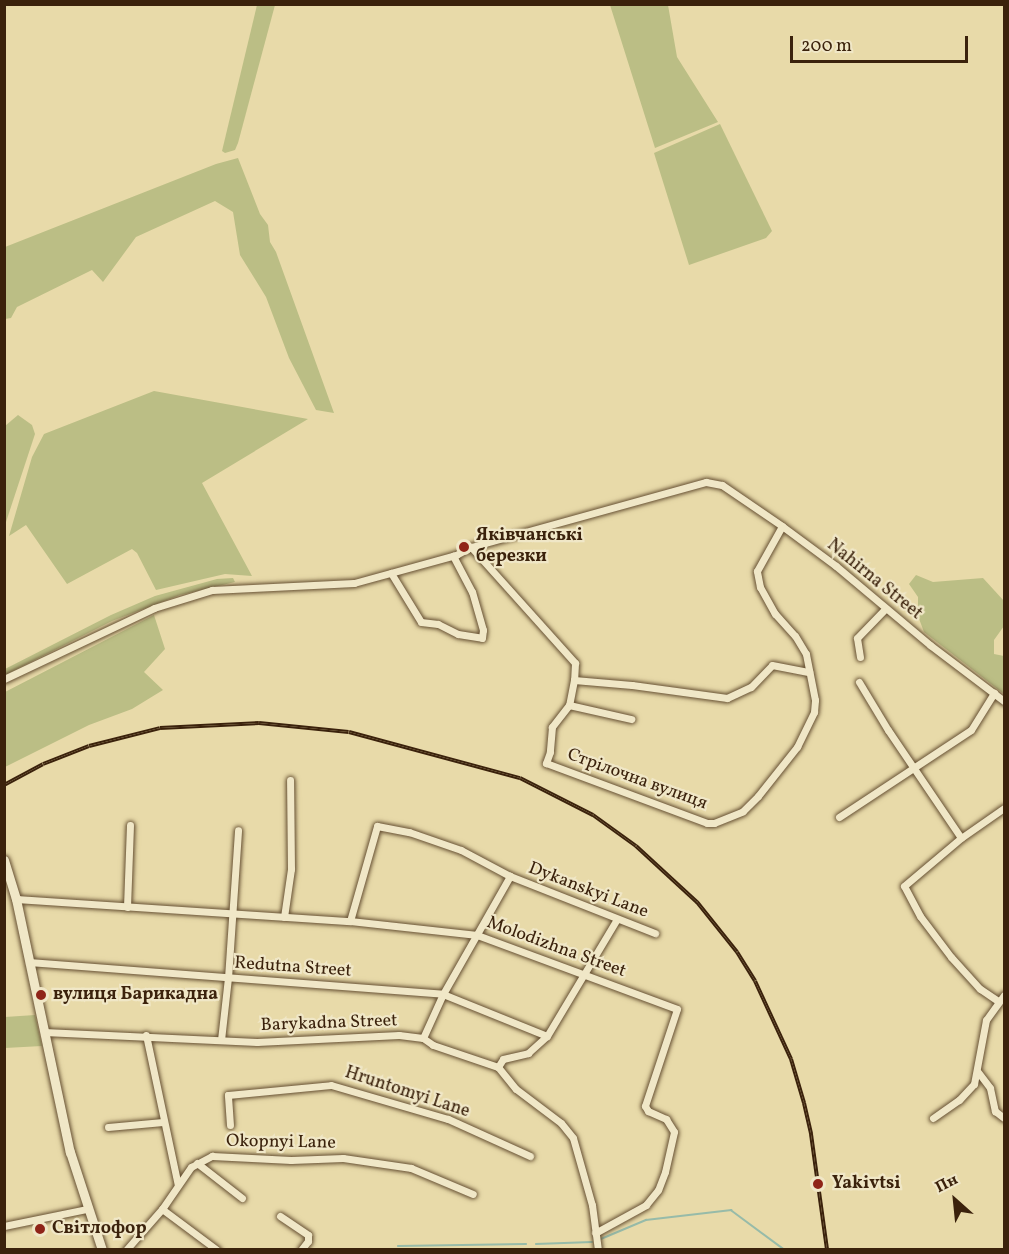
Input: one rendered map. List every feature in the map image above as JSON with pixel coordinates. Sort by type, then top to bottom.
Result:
[{"type":"street","name":"Nahirna Street","points":[[471,547],[686,486],[706,483],[722,485],[836,566],[885,609],[1005,701]]},
{"type":"street","name":"Стрілочна вулиця","points":[[569,705],[552,727],[546,762],[707,823],[724,820],[743,811],[797,747],[814,712],[815,700],[802,646],[775,614],[760,587],[757,571],[782,526]]},
{"type":"street","points":[[4,679],[154,608],[212,590],[354,583],[453,556],[471,547],[575,663],[569,705],[631,719]]},
{"type":"street","points":[[391,573],[421,622],[438,624],[458,634],[482,638],[483,630],[472,592],[453,556]]},
{"type":"street","points":[[860,657],[857,638],[885,609]]},
{"type":"street","points":[[574,680],[632,685],[727,698],[741,694],[751,687],[772,665],[809,672]]},
{"type":"street","points":[[859,682],[913,769],[961,838]]},
{"type":"street","points":[[839,818],[971,730],[994,693]]},
{"type":"street","points":[[284,917],[291,869],[290,780]]},
{"type":"street","points":[[998,1001],[980,989],[951,957],[920,916],[904,886],[961,838],[1005,808]]},
{"type":"street","points":[[127,907],[130,825]]},
{"type":"street","points":[[350,921],[377,826],[409,832],[461,850],[510,876],[443,994],[423,1038]]},
{"type":"street","points":[[221,1040],[228,978],[238,830]]},
{"type":"street","points":[[4,860],[15,899],[70,1152],[102,1250]]},
{"type":"street","name":"Dykanskyi Lane","points":[[510,876],[655,933]]},
{"type":"street","name":"Molodizhna Street","points":[[15,899],[231,915],[350,921],[477,935],[585,973],[677,1009],[645,1106],[648,1111],[666,1119],[674,1132],[665,1172],[658,1190],[646,1205],[595,1233]]},
{"type":"street","points":[[598,1250],[592,1205],[573,1138],[561,1123],[516,1089],[498,1067],[503,1059],[528,1053],[547,1036],[617,919]]},
{"type":"street","name":"Redutna Street","points":[[29,962],[443,994],[547,1036]]},
{"type":"street","points":[[933,1118],[959,1100],[974,1084],[986,1020],[1005,994]]},
{"type":"street","name":"Barykadna Street","points":[[44,1032],[257,1042],[399,1035],[423,1038],[433,1045],[498,1067]]},
{"type":"street","points":[[146,1035],[178,1185]]},
{"type":"street","points":[[978,1072],[990,1088],[994,1111],[1005,1118]]},
{"type":"street","name":"Hruntomyi Lane","points":[[230,1125],[228,1095],[331,1085],[447,1119],[530,1155]]},
{"type":"street","points":[[108,1127],[163,1122]]},
{"type":"street","name":"Okopnyi Lane","points":[[196,1163],[212,1156],[280,1160],[343,1158],[411,1168],[473,1194]]},
{"type":"street","points":[[126,1250],[162,1209],[196,1163],[242,1198]]},
{"type":"street","points":[[4,1226],[87,1209]]},
{"type":"street","points":[[162,1209],[217,1250]]},
{"type":"street","points":[[280,1216],[308,1235],[308,1241],[301,1250]]},
{"type":"green space","points":[[257,5],[275,5],[238,143],[235,150],[225,153],[222,151]]},
{"type":"green space","points":[[610,5],[668,5],[677,57],[718,122],[655,148]]},
{"type":"green space","points":[[720,124],[772,231],[766,238],[689,265],[654,153]]},
{"type":"green space","points":[[238,158],[260,214],[268,225],[270,242],[276,252],[334,413],[316,410],[289,358],[266,297],[240,255],[233,212],[215,201],[136,237],[103,282],[92,270],[17,307],[11,318],[5,319],[5,247],[216,164]]},
{"type":"green space","points":[[154,391],[308,419],[202,483],[252,576],[225,574],[156,590],[137,553],[132,549],[67,584],[26,525],[9,536],[32,457],[44,434]]},
{"type":"green space","points":[[18,415],[32,425],[35,434],[5,525],[5,426]]},
{"type":"green space","points":[[916,575],[933,582],[983,578],[1004,601],[1004,626],[994,640],[994,654],[1004,656],[1004,694],[924,632],[918,616],[918,597],[909,584]]},
{"type":"green space","points":[[233,578],[235,582],[180,595],[112,621],[5,675],[5,669],[111,615],[155,596],[217,579]]},
{"type":"green space","points":[[154,615],[165,649],[144,672],[163,690],[132,709],[89,725],[5,767],[5,692]]},
{"type":"green space","points":[[35,1015],[42,1046],[5,1048],[5,1017]]},
{"type":"waterway","points":[[601,1239],[646,1220],[731,1210],[785,1250]]},
{"type":"waterway","points":[[536,1244],[592,1242]]},
{"type":"waterway","points":[[398,1246],[526,1244]]},
{"type":"railway","points":[[4,785],[43,764],[89,746],[160,728],[259,723],[349,732],[520,778],[593,815],[636,846],[697,902],[737,952],[755,981],[791,1059],[804,1103],[811,1134],[827,1250]]},
{"type":"place","name":"Яківчанські березки","points":[[464,547]]},
{"type":"place","name":"вулиця Барикадна","points":[[41,995]]},
{"type":"place","name":"Yakivtsi","points":[[818,1184]]},
{"type":"place","name":"Світлофор","points":[[40,1229]]}]
